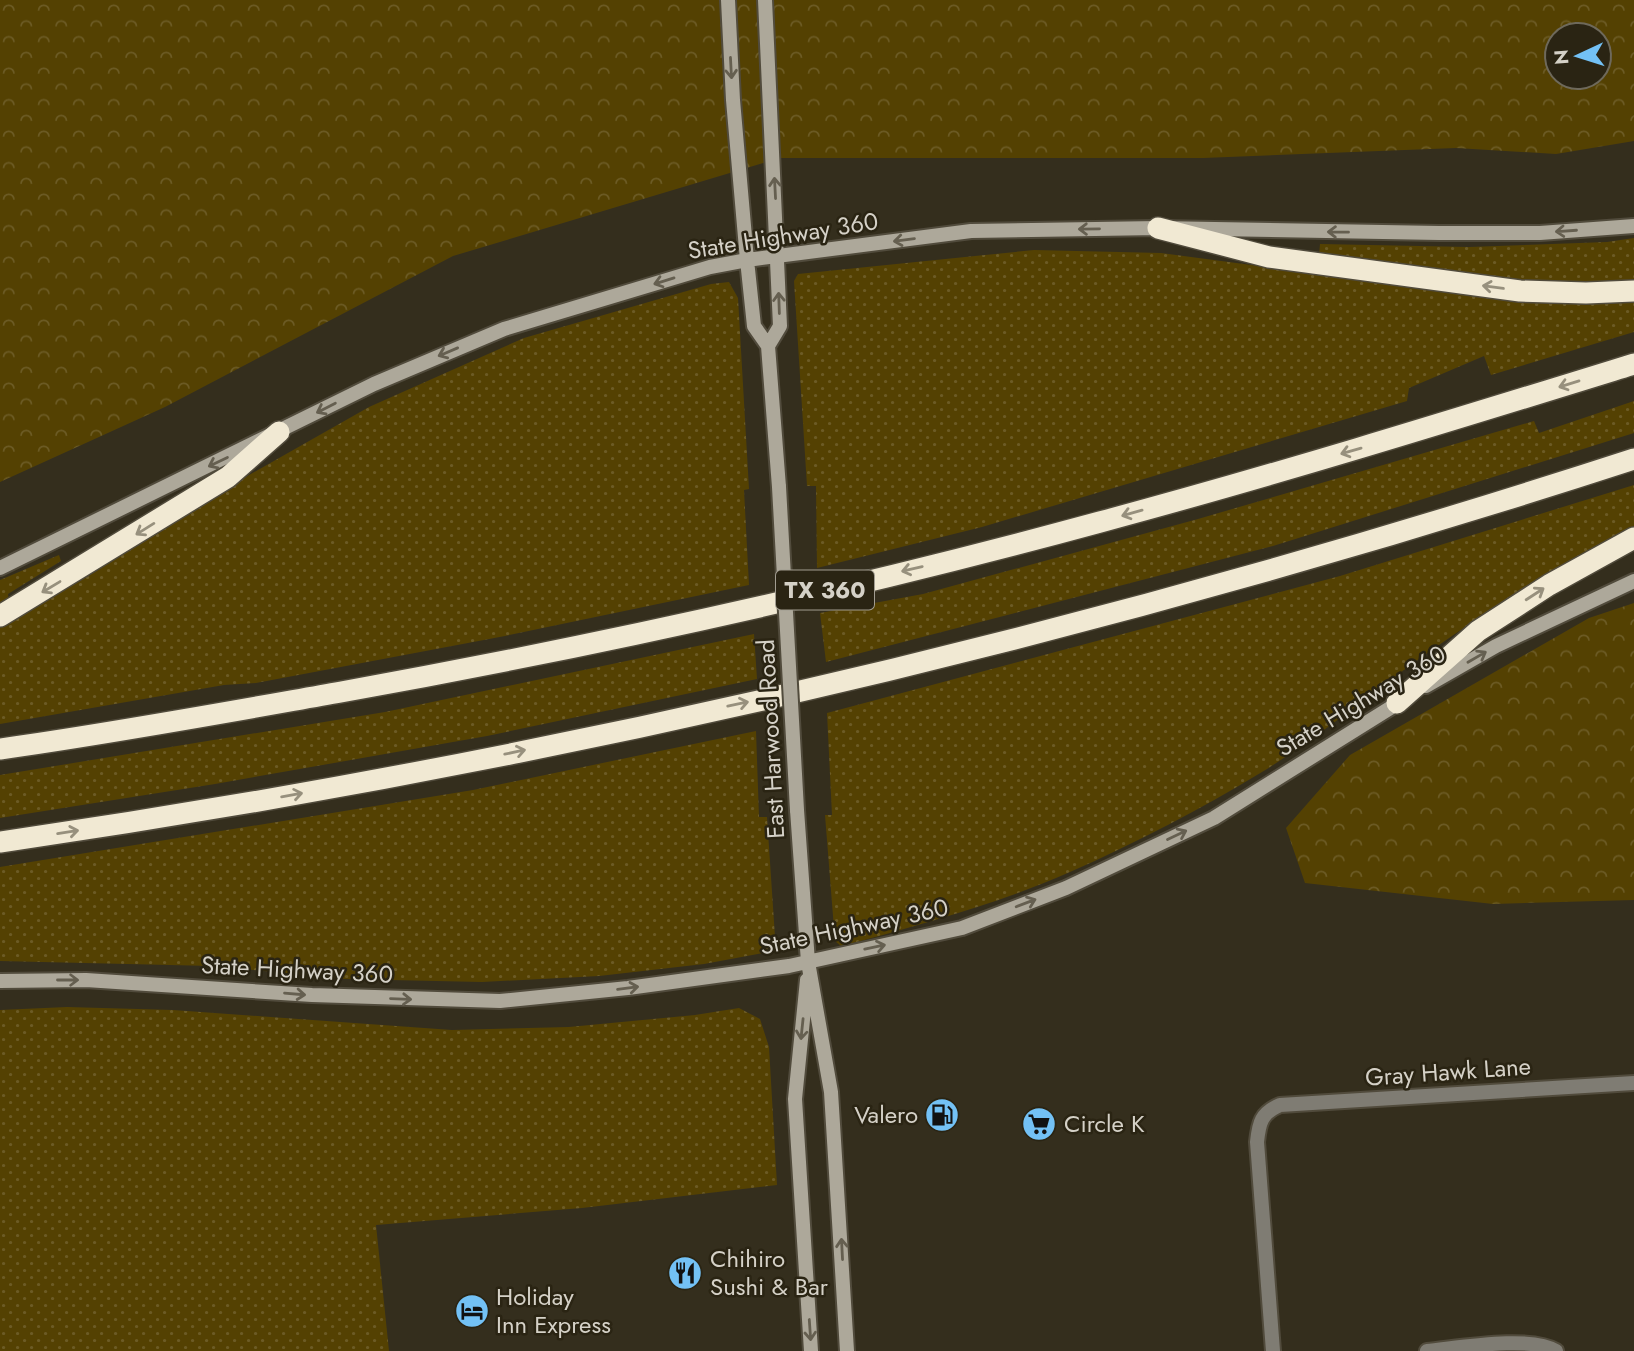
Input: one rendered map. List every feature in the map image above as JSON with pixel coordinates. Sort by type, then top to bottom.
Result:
[{"type":"highway","points":[[1158,228],[1269,257],[1506,289],[1586,293],[1634,291]]},
{"type":"highway","name":"TX 360","points":[[0,749],[429,676],[736,611],[1100,522],[1368,446],[1634,364]]},
{"type":"highway","points":[[0,616],[228,477],[279,432]]},
{"type":"highway","points":[[0,842],[182,815],[456,765],[832,684],[970,651],[1220,584],[1485,508],[1634,459]]},
{"type":"highway","points":[[1397,703],[1478,631],[1549,585],[1634,538]]},
{"type":"main road","name":"East Harwood Road","points":[[728,0],[733,100],[754,326],[768,346],[808,961],[831,1092],[847,1351]]},
{"type":"main road","name":"East Harwood Road","points":[[765,0],[780,326],[768,346]]},
{"type":"main road","name":"State Highway 360","points":[[0,568],[374,384],[504,329],[710,267],[971,231],[1158,228],[1540,233],[1634,226]]},
{"type":"main road","name":"State Highway 360","points":[[0,981],[86,980],[312,995],[486,1001],[628,988],[808,961],[962,928],[1066,888],[1214,818],[1397,703],[1496,646],[1634,581]]},
{"type":"main road","name":"East Harwood Road","points":[[808,961],[795,1099],[811,1351]]},
{"type":"street","name":"Gray Hawk Lane","points":[[1273,1351],[1257,1142],[1259,1122],[1266,1111],[1280,1105],[1634,1083]]},
{"type":"street","points":[[1427,1351],[1530,1342],[1552,1349]]},
{"type":"green space","points":[[0,0],[1634,0],[1634,141],[1556,154],[1456,148],[1203,158],[780,158],[453,256],[165,407],[0,482]]},
{"type":"green space","points":[[1634,238],[1634,281],[1535,282],[1319,255],[1320,244],[1469,247],[1607,242]]},
{"type":"green space","points":[[1034,250],[1161,253],[1537,303],[1634,300],[1634,332],[1491,375],[1484,356],[1409,388],[1407,401],[982,527],[817,568],[816,486],[807,486],[794,281],[798,274]]},
{"type":"green space","points":[[729,282],[738,298],[749,489],[744,490],[749,585],[505,636],[256,683],[224,685],[0,724],[0,628],[249,475],[369,407],[524,338],[711,284]]},
{"type":"green space","points":[[1634,401],[1634,433],[1273,546],[826,662],[820,613],[923,594],[1198,519],[1534,421],[1539,433]]},
{"type":"green space","points":[[1634,485],[1634,528],[1474,621],[1287,756],[1216,799],[1119,849],[1017,893],[853,943],[841,946],[835,941],[825,815],[832,815],[827,713],[1340,576]]},
{"type":"green space","points":[[59,555],[61,561],[8,594],[9,601],[0,605],[0,580]]},
{"type":"green space","points":[[1634,603],[1634,900],[1493,904],[1305,883],[1286,828],[1350,755],[1589,618]]},
{"type":"green space","points":[[754,634],[757,679],[487,736],[215,784],[0,818],[0,775],[385,712]]},
{"type":"green space","points":[[756,731],[759,817],[767,817],[775,937],[773,945],[763,953],[704,964],[599,976],[482,982],[345,979],[212,966],[0,961],[0,867],[473,790]]},
{"type":"green space","points":[[67,1007],[173,1010],[452,1030],[569,1027],[739,1008],[760,1019],[769,1047],[777,1185],[582,1208],[376,1225],[389,1351],[0,1351],[0,1010]]},
{"type":"place","name":"Valero","points":[[942,1115]]},
{"type":"place","name":"Circle K","points":[[1039,1124]]},
{"type":"place","name":"Chihiro Sushi & Bar","points":[[685,1273]]},
{"type":"place","name":"Holiday Inn Express","points":[[472,1311]]}]
